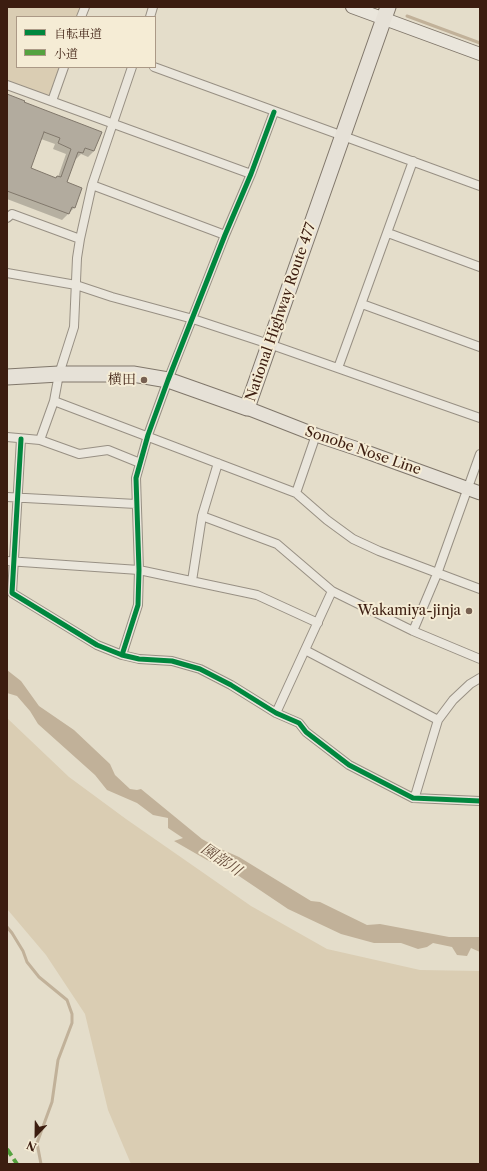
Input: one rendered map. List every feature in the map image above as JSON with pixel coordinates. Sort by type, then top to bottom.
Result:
[{"type":"highway","name":"National Highway Route 477","points":[[7,377],[59,374],[133,374],[168,380],[247,408],[386,13]]},
{"type":"main road","name":"Sonobe Nose Line","points":[[247,408],[316,435],[480,493]]},
{"type":"street","points":[[352,7],[386,13],[480,54]]},
{"type":"street","points":[[52,101],[64,68]]},
{"type":"street","points":[[40,440],[54,401],[59,374],[74,327],[77,258],[92,185],[132,68]]},
{"type":"street","points":[[156,68],[480,186]]},
{"type":"street","points":[[7,85],[251,174]]},
{"type":"street","points":[[122,655],[138,605],[139,570],[136,478],[140,463],[148,435],[168,380],[225,235],[251,174],[274,112]]},
{"type":"street","points":[[338,368],[414,161]]},
{"type":"street","points":[[92,185],[225,235]]},
{"type":"street","points":[[7,218],[12,214],[80,239]]},
{"type":"street","points":[[388,233],[480,267]]},
{"type":"street","points":[[7,273],[76,285],[112,297],[193,319],[480,418]]},
{"type":"street","points":[[362,304],[480,347]]},
{"type":"street","points":[[54,401],[148,435],[296,492],[327,520],[353,539],[378,551],[480,589]]},
{"type":"street","points":[[296,492],[316,435]]},
{"type":"street","points":[[7,437],[40,440],[78,454],[108,450],[140,463]]},
{"type":"street","points":[[21,439],[17,497],[10,561],[12,593],[97,645],[122,655],[139,659],[172,661],[200,669],[231,685],[276,713],[299,723],[306,732],[349,766],[413,798],[480,801]]},
{"type":"street","points":[[413,631],[437,574],[480,454]]},
{"type":"street","points":[[192,581],[202,516],[218,463]]},
{"type":"street","points":[[7,497],[136,504]]},
{"type":"street","points":[[202,516],[277,544],[332,591],[413,631],[480,659]]},
{"type":"street","points":[[10,561],[139,570],[257,595],[318,623]]},
{"type":"street","points":[[276,713],[332,591]]},
{"type":"street","points":[[305,650],[438,720]]},
{"type":"street","points":[[413,798],[416,793],[438,720],[453,700],[470,684],[480,678]]},
{"type":"shaded area","points":[[7,7],[80,7],[77,16],[16,16],[16,68],[59,68],[50,94],[45,96],[7,82]]},
{"type":"shaded area","points":[[7,718],[69,777],[126,819],[251,906],[327,949],[420,970],[480,971],[480,1164],[131,1164],[108,1110],[85,1014],[46,955],[7,909]]},
{"type":"water","name":"園部川","points":[[7,670],[21,681],[39,706],[74,730],[110,764],[115,775],[130,789],[141,789],[202,839],[239,857],[311,901],[320,902],[367,925],[380,924],[449,937],[480,937],[480,952],[471,948],[467,956],[457,955],[452,947],[433,943],[427,947],[418,949],[401,943],[374,943],[341,934],[288,909],[233,872],[207,860],[174,841],[183,838],[168,828],[168,818],[153,815],[137,803],[107,790],[95,775],[38,724],[30,711],[17,696],[7,693]]},
{"type":"building","points":[[7,94],[102,132],[94,151],[85,148],[83,153],[78,152],[67,182],[82,188],[75,208],[72,207],[69,214],[7,191]],"holes":[[[44,132],[60,138],[58,143],[71,149],[61,177],[57,176],[56,178],[31,168]]]},
{"type":"waterway","points":[[407,16],[480,43]]},
{"type":"waterway","points":[[7,927],[23,951],[27,962],[39,977],[67,1000],[72,1014],[72,1023],[58,1060],[52,1102],[37,1143],[41,1164]]},
{"type":"marked path","points":[[7,1149],[17,1164]]},
{"type":"cycle path","points":[[122,655],[138,605],[139,570],[136,478],[148,435],[168,380],[225,235],[251,174],[274,112]]},
{"type":"cycle path","points":[[21,439],[12,593],[97,645],[122,655],[139,659],[172,661],[200,669],[231,685],[276,713],[299,723],[306,732],[349,765],[413,798],[480,801]]},
{"type":"place","name":"横田","points":[[144,380]]},
{"type":"place","name":"Wakamiya-jinja","points":[[469,611]]}]
